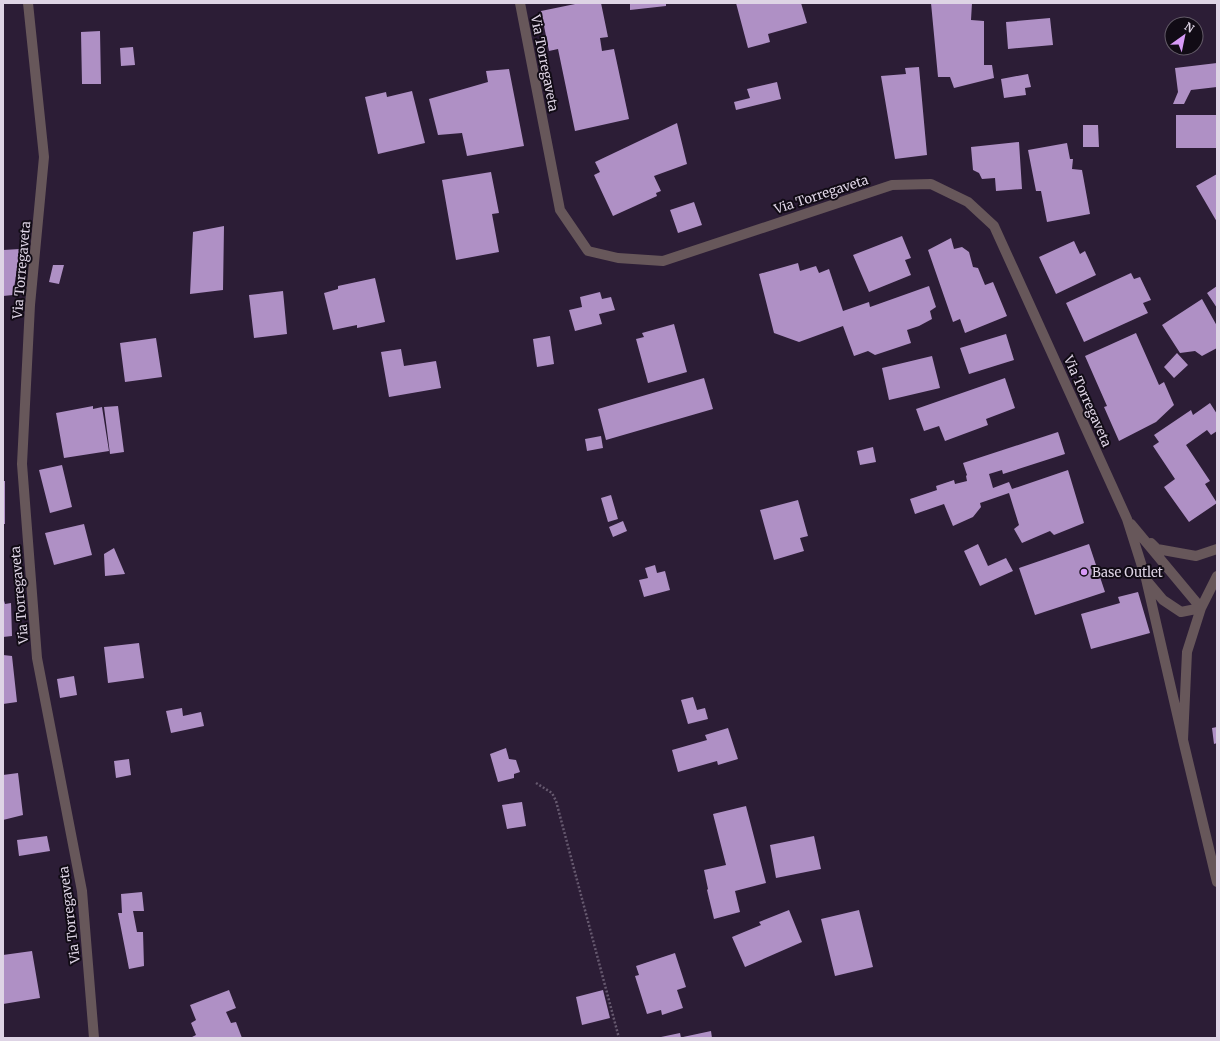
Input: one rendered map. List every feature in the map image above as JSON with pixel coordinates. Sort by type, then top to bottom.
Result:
[{"type":"street","name":"Via Torregaveta","points":[[28,3],[44,157],[30,305],[22,464],[37,658],[82,891],[94,1038]]},
{"type":"street","name":"Via Torregaveta","points":[[520,3],[560,210],[588,251],[618,258],[663,261],[892,185],[931,184],[968,202],[994,226],[1127,519],[1146,579],[1217,882]]},
{"type":"street","name":"Via Torregaveta","points":[[1127,519],[1200,608],[1181,612],[1163,600],[1146,579]]},
{"type":"street","points":[[1127,519],[1157,548],[1196,556],[1217,550]]},
{"type":"street","points":[[1183,740],[1187,652],[1200,608],[1217,576]]},
{"type":"path","points":[[536,783],[552,793],[556,800],[619,1038]]},
{"type":"building","points":[[580,3],[601,3],[608,37],[600,38],[602,51],[614,49],[629,119],[575,131],[558,49],[549,51],[541,11]]},
{"type":"building","points":[[630,3],[666,3],[666,6],[630,10]]},
{"type":"building","points":[[736,3],[801,3],[807,23],[768,34],[770,42],[748,48]]},
{"type":"building","points":[[931,3],[972,3],[971,20],[984,21],[984,65],[992,65],[994,78],[954,88],[950,77],[938,77]]},
{"type":"building","points":[[1050,18],[1053,45],[1008,49],[1006,22]]},
{"type":"building","points":[[100,31],[101,84],[82,84],[81,32]]},
{"type":"building","points":[[133,47],[135,65],[121,66],[120,48]]},
{"type":"building","points":[[1217,63],[1217,87],[1191,90],[1184,104],[1173,104],[1178,92],[1175,68]]},
{"type":"building","points":[[919,67],[927,155],[895,159],[881,76],[906,74],[905,68]]},
{"type":"building","points":[[509,69],[524,146],[467,156],[462,133],[438,135],[429,99],[488,82],[486,71]]},
{"type":"building","points":[[1028,74],[1031,87],[1025,88],[1026,95],[1004,98],[1001,79]]},
{"type":"building","points":[[777,82],[781,99],[736,110],[734,102],[750,98],[747,89]]},
{"type":"building","points":[[412,91],[425,143],[378,154],[365,97],[386,92],[387,97]]},
{"type":"building","points":[[1176,115],[1217,115],[1217,148],[1176,148]]},
{"type":"building","points":[[677,123],[687,164],[654,176],[661,191],[656,193],[657,196],[613,216],[594,175],[600,172],[595,162]]},
{"type":"building","points":[[1083,125],[1098,125],[1099,147],[1083,147]]},
{"type":"building","points":[[1019,142],[1022,189],[996,191],[995,178],[982,179],[979,173],[973,170],[971,147]]},
{"type":"building","points":[[1067,143],[1070,159],[1073,159],[1072,169],[1082,170],[1090,214],[1047,222],[1041,191],[1036,191],[1028,150]]},
{"type":"building","points":[[491,172],[499,213],[492,214],[499,252],[456,260],[442,180]]},
{"type":"building","points":[[1217,174],[1217,222],[1196,186]]},
{"type":"building","points":[[694,202],[702,225],[678,233],[670,210]]},
{"type":"building","points":[[224,226],[223,290],[190,294],[193,232]]},
{"type":"building","points":[[902,236],[911,258],[905,260],[911,275],[869,292],[853,255]]},
{"type":"building","points":[[951,238],[954,249],[962,247],[969,252],[973,267],[978,268],[985,285],[993,282],[1007,316],[965,333],[960,319],[953,322],[928,250]]},
{"type":"building","points":[[1074,241],[1080,254],[1085,251],[1096,275],[1056,294],[1039,257]]},
{"type":"building","points":[[20,249],[13,295],[3,296],[3,250]]},
{"type":"building","points":[[798,263],[800,271],[816,266],[819,273],[829,269],[843,311],[869,302],[870,307],[929,286],[936,307],[930,311],[932,319],[907,330],[911,343],[875,355],[868,351],[854,356],[843,326],[799,342],[774,333],[759,274]]},
{"type":"building","points":[[53,265],[64,265],[59,284],[49,282]]},
{"type":"building","points":[[1131,273],[1134,279],[1140,277],[1151,300],[1143,303],[1148,313],[1084,342],[1066,303]]},
{"type":"building","points":[[375,278],[385,322],[357,328],[357,325],[333,330],[324,293],[338,289],[338,286]]},
{"type":"building","points":[[1217,286],[1217,308],[1207,293]]},
{"type":"building","points":[[283,291],[287,334],[254,338],[249,295]]},
{"type":"building","points":[[600,292],[602,299],[611,297],[615,310],[599,314],[602,324],[575,331],[569,310],[582,307],[580,297]]},
{"type":"building","points":[[1202,299],[1217,326],[1217,348],[1202,356],[1195,351],[1180,353],[1162,325]]},
{"type":"building","points":[[674,324],[687,372],[648,383],[636,339],[644,337],[642,333]]},
{"type":"building","points":[[1136,333],[1159,385],[1164,382],[1174,405],[1156,422],[1119,441],[1104,407],[1107,406],[1085,356]]},
{"type":"building","points":[[1006,334],[1014,360],[969,374],[960,348]]},
{"type":"building","points":[[550,336],[554,364],[537,367],[533,339]]},
{"type":"building","points":[[156,338],[162,377],[125,382],[120,343]]},
{"type":"building","points":[[401,349],[404,366],[436,361],[441,388],[389,397],[381,352]]},
{"type":"building","points":[[1177,353],[1188,365],[1174,378],[1164,367]]},
{"type":"building","points":[[932,356],[940,388],[889,400],[882,368]]},
{"type":"building","points":[[704,378],[713,409],[606,440],[598,409]]},
{"type":"building","points":[[1005,378],[1015,408],[986,419],[988,425],[945,441],[939,426],[924,431],[916,409]]},
{"type":"building","points":[[1210,403],[1217,414],[1217,431],[1211,435],[1207,430],[1186,445],[1210,481],[1205,484],[1217,503],[1189,522],[1164,487],[1175,479],[1153,446],[1159,442],[1154,435],[1191,410],[1193,415]]},
{"type":"building","points":[[93,406],[93,409],[102,407],[109,451],[64,458],[56,413]]},
{"type":"building","points":[[118,406],[124,452],[110,454],[104,407]]},
{"type":"building","points":[[1058,432],[1065,454],[1003,474],[1002,470],[989,474],[993,488],[1009,482],[1012,489],[1068,470],[1084,523],[1054,535],[1050,531],[1022,543],[1014,529],[1019,525],[1009,493],[980,503],[981,507],[973,517],[953,526],[944,504],[915,514],[910,499],[937,490],[936,486],[954,480],[955,484],[967,481],[967,475],[963,463]]},
{"type":"building","points":[[601,436],[603,448],[587,451],[585,439]]},
{"type":"building","points":[[873,447],[876,462],[860,465],[857,451]]},
{"type":"building","points":[[62,465],[72,507],[50,513],[39,470]]},
{"type":"building","points":[[3,481],[5,481],[5,524],[3,524]]},
{"type":"building","points":[[611,495],[618,519],[608,522],[601,498]]},
{"type":"building","points":[[798,500],[808,536],[800,538],[804,551],[774,560],[760,510]]},
{"type":"building","points":[[623,521],[627,531],[613,537],[609,527]]},
{"type":"building","points":[[84,524],[92,555],[54,565],[45,533]]},
{"type":"building","points":[[978,544],[988,566],[1006,558],[1013,571],[980,586],[964,551]]},
{"type":"building","points":[[1089,544],[1105,592],[1035,615],[1019,568]]},
{"type":"building","points":[[114,548],[125,574],[105,576],[104,554]]},
{"type":"building","points":[[655,565],[657,573],[665,571],[670,590],[644,597],[639,580],[648,578],[645,568]]},
{"type":"building","points":[[1138,592],[1150,633],[1091,649],[1081,614],[1120,603],[1118,597]]},
{"type":"building","points":[[3,597],[5,604],[11,603],[12,636],[3,637]]},
{"type":"building","points":[[139,643],[144,678],[108,683],[104,647]]},
{"type":"building","points":[[3,655],[12,656],[17,702],[3,704]]},
{"type":"building","points":[[74,676],[77,695],[60,698],[57,679]]},
{"type":"building","points":[[693,697],[697,710],[705,708],[708,719],[688,724],[681,700]]},
{"type":"building","points":[[182,708],[183,716],[201,712],[204,726],[171,733],[166,711]]},
{"type":"building","points":[[1217,727],[1217,743],[1214,744],[1212,728]]},
{"type":"building","points":[[728,728],[738,759],[718,765],[717,761],[678,772],[672,750],[707,740],[705,735]]},
{"type":"building","points":[[506,748],[509,759],[516,760],[520,772],[514,774],[514,778],[498,782],[490,754]]},
{"type":"building","points":[[129,759],[131,775],[116,778],[114,761]]},
{"type":"building","points":[[18,773],[23,815],[3,820],[3,775]]},
{"type":"building","points":[[522,802],[526,826],[507,829],[502,805]]},
{"type":"building","points":[[746,806],[766,883],[735,891],[740,912],[714,919],[704,870],[726,865],[713,814]]},
{"type":"building","points":[[47,836],[50,851],[19,856],[17,840]]},
{"type":"building","points":[[814,836],[821,869],[776,878],[770,845]]},
{"type":"building","points":[[142,892],[144,911],[133,911],[137,932],[143,932],[144,966],[129,969],[118,913],[122,913],[121,894]]},
{"type":"building","points":[[789,910],[802,942],[745,967],[732,937],[761,925],[759,922]]},
{"type":"building","points":[[859,910],[873,967],[835,976],[821,919]]},
{"type":"building","points":[[32,951],[40,998],[3,1004],[3,955]]},
{"type":"building","points":[[675,953],[686,987],[677,990],[683,1008],[662,1015],[661,1010],[647,1014],[635,976],[639,975],[636,966]]},
{"type":"building","points":[[229,990],[236,1008],[226,1012],[231,1023],[236,1022],[242,1038],[190,1038],[196,1035],[191,1023],[196,1020],[190,1005]]},
{"type":"building","points":[[603,990],[610,1018],[582,1025],[576,997]]},
{"type":"building","points":[[711,1031],[712,1038],[683,1038],[683,1037]]},
{"type":"building","points":[[680,1033],[681,1038],[661,1038],[661,1037]]},
{"type":"place","name":"Base Outlet","points":[[1084,572]]}]
